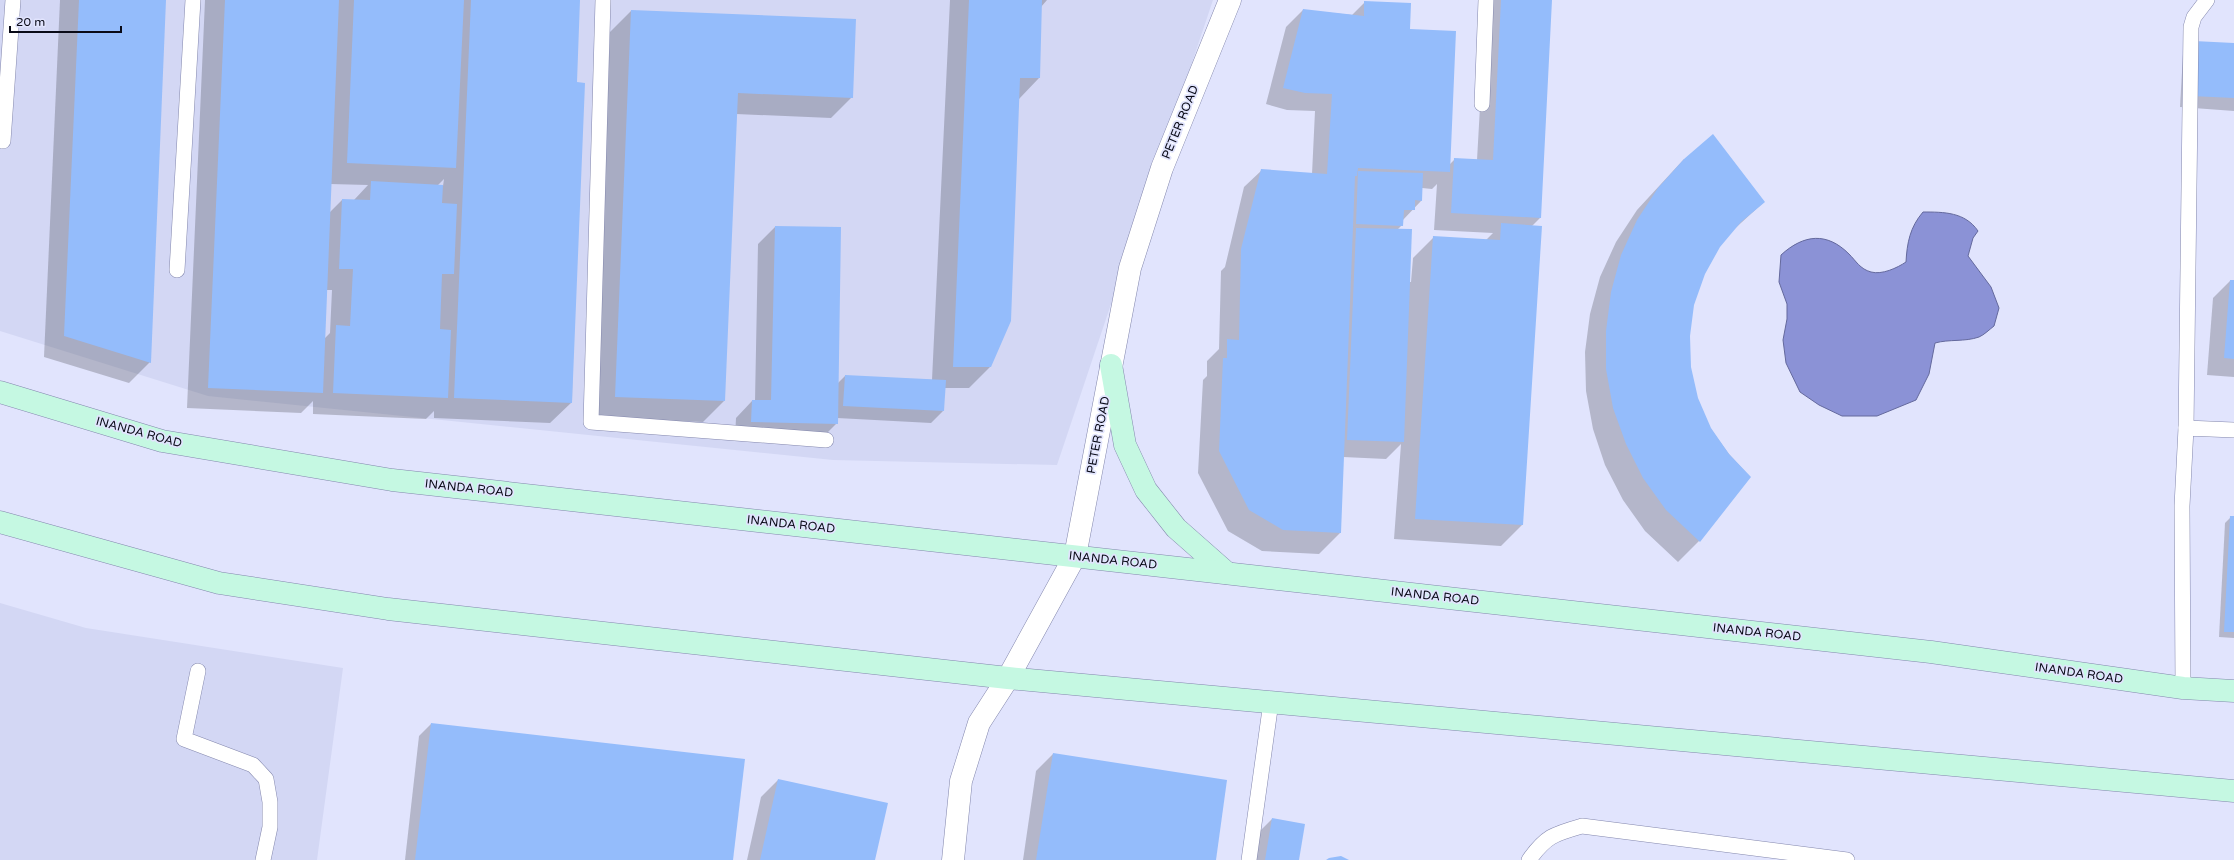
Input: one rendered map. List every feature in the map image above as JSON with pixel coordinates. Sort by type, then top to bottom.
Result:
[{"type":"main road","points":[[1111,365],[1125,444],[1146,490],[1176,528],[1227,573]]},
{"type":"main road","name":"INANDA ROAD","points":[[0,392],[162,441],[392,480],[1931,652],[2182,688],[2234,691]]},
{"type":"main road","points":[[0,522],[219,583],[388,609],[1008,678],[2234,791]]},
{"type":"street","name":"PETER ROAD","points":[[953,860],[961,781],[979,723],[1008,678],[1075,556],[1130,268],[1162,168],[1230,0]]},
{"type":"lane","points":[[3,141],[13,0]]},
{"type":"lane","points":[[177,270],[193,0]]},
{"type":"lane","points":[[603,0],[591,422],[826,440]]},
{"type":"lane","points":[[1482,104],[1486,0]]},
{"type":"lane","points":[[2182,688],[2182,506],[2186,428],[2191,27],[2194,17],[2207,0]]},
{"type":"lane","points":[[2186,428],[2234,430]]},
{"type":"lane","points":[[198,671],[184,739],[253,765],[266,779],[270,802],[270,827],[263,860]]},
{"type":"lane","points":[[1249,860],[1271,702]]},
{"type":"lane","points":[[1530,860],[1541,844],[1556,834],[1582,826],[1847,860]]},
{"type":"shaded area","points":[[0,0],[1213,0],[1057,465],[833,460],[208,396],[0,331]]},
{"type":"shaded area","points":[[0,603],[86,628],[343,668],[317,860],[0,860]]},
{"type":"water","points":[[1923,212],[1954,214],[1967,220],[1978,231],[1973,238],[1968,256],[1991,287],[1999,308],[1994,326],[1979,337],[1935,343],[1929,374],[1916,400],[1877,416],[1842,416],[1819,405],[1800,392],[1786,363],[1783,340],[1787,319],[1787,304],[1779,282],[1781,255],[1798,243],[1815,238],[1824,239],[1841,247],[1867,271],[1880,273],[1898,267],[1906,262],[1907,248],[1912,229]]},
{"type":"building","points":[[79,0],[166,0],[151,363],[64,336]]},
{"type":"building","points":[[225,0],[339,0],[323,393],[208,388]]},
{"type":"building","points":[[354,0],[464,0],[456,168],[347,163]]},
{"type":"building","points":[[471,0],[580,0],[577,82],[585,83],[572,403],[454,398]]},
{"type":"building","points":[[969,0],[1042,0],[1040,78],[1020,78],[1011,321],[991,367],[953,367]]},
{"type":"building","points":[[1501,0],[1552,0],[1541,218],[1451,213],[1454,158],[1493,160]]},
{"type":"building","points":[[1364,1],[1411,3],[1410,29],[1456,31],[1450,172],[1358,168],[1357,176],[1355,176],[1341,533],[1283,530],[1249,510],[1219,451],[1223,358],[1227,358],[1227,339],[1239,340],[1241,249],[1261,169],[1327,174],[1332,94],[1305,93],[1283,88],[1303,9],[1364,16]]},
{"type":"building","points":[[631,10],[856,19],[853,98],[738,93],[725,401],[615,397]]},
{"type":"building","points":[[2194,41],[2234,43],[2234,98],[2191,96]]},
{"type":"building","points":[[1713,134],[1765,202],[1741,222],[1720,247],[1705,274],[1694,305],[1690,336],[1691,367],[1698,398],[1711,428],[1729,454],[1751,477],[1700,542],[1666,510],[1643,478],[1626,444],[1613,408],[1606,369],[1606,331],[1611,292],[1621,255],[1637,220],[1658,188],[1684,159]]},
{"type":"building","points":[[1358,171],[1423,173],[1422,201],[1415,200],[1415,210],[1404,210],[1403,226],[1356,224]]},
{"type":"building","points":[[371,181],[443,185],[442,203],[457,204],[454,274],[442,274],[440,329],[451,330],[448,398],[333,393],[336,325],[350,326],[353,269],[339,269],[342,199],[370,200]]},
{"type":"building","points":[[1501,223],[1542,226],[1523,525],[1415,519],[1433,236],[1500,240]]},
{"type":"building","points":[[775,226],[841,227],[838,424],[751,422],[752,400],[771,400]]},
{"type":"building","points":[[1356,228],[1412,229],[1404,442],[1347,440]]},
{"type":"building","points":[[2230,280],[2234,280],[2234,359],[2224,358]]},
{"type":"building","points":[[845,375],[946,380],[944,411],[843,406]]},
{"type":"building","points":[[2230,516],[2234,516],[2234,632],[2224,632]]},
{"type":"building","points":[[431,723],[745,759],[733,860],[415,860]]},
{"type":"building","points":[[1053,753],[1227,780],[1216,860],[1036,860]]},
{"type":"building","points":[[778,779],[888,803],[875,860],[760,860]]},
{"type":"building","points":[[1272,818],[1305,824],[1299,860],[1265,860]]},
{"type":"building","points":[[1341,856],[1349,860],[1326,860],[1329,858]]}]
